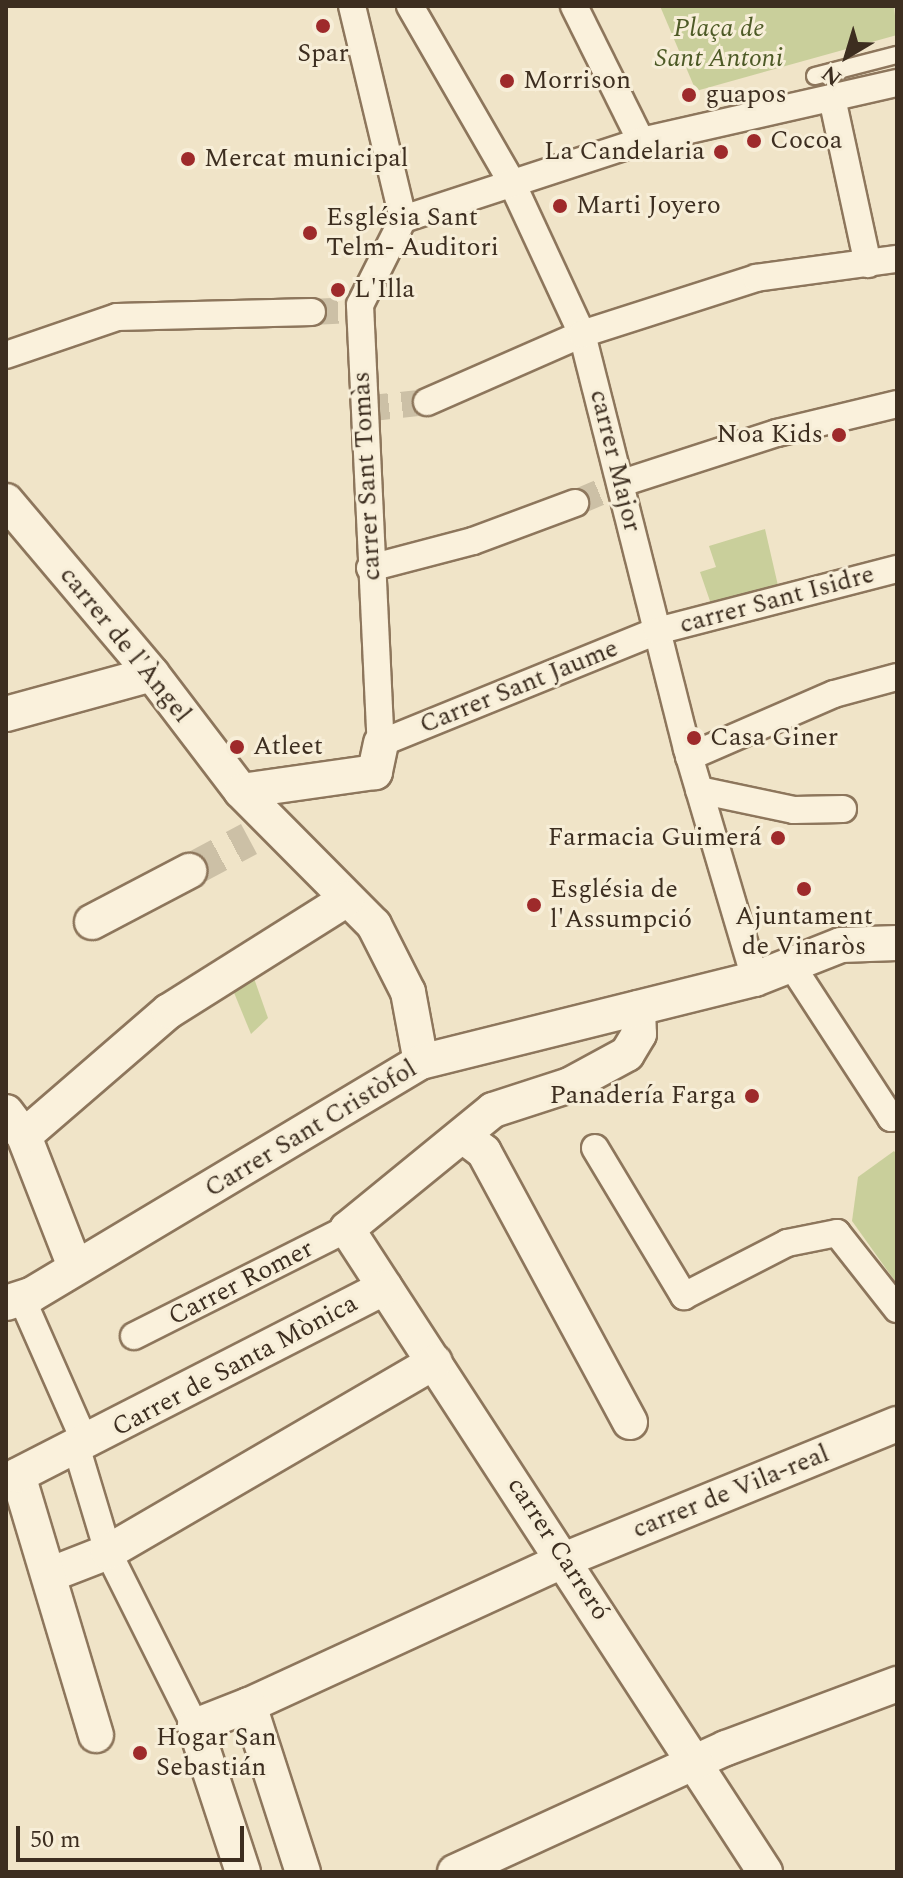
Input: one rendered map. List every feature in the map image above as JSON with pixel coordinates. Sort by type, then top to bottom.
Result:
[{"type":"street","points":[[352,6],[403,219],[641,141],[897,83]]},
{"type":"street","name":"carrer Major","points":[[410,6],[512,183],[582,334],[688,753],[755,979]]},
{"type":"street","points":[[574,6],[641,141]]},
{"type":"street","points":[[832,98],[868,264]]},
{"type":"street","name":"carrer Sant Tomàs","points":[[381,743],[354,310],[403,219]]},
{"type":"street","points":[[427,402],[582,334],[756,278],[897,259]]},
{"type":"street","points":[[6,355],[117,317],[312,312]]},
{"type":"street","points":[[622,483],[777,433],[897,404]]},
{"type":"street","name":"carrer de l'Àngel","points":[[6,501],[152,674],[241,791],[262,832],[347,899],[374,925],[408,992],[421,1062]]},
{"type":"street","points":[[371,568],[473,541],[575,503]]},
{"type":"street","name":"carrer Sant Isidre","points":[[657,631],[897,569]]},
{"type":"street","name":"Carrer Sant Jaume","points":[[381,743],[657,631]]},
{"type":"street","points":[[6,714],[152,674]]},
{"type":"street","points":[[688,753],[834,694],[897,677]]},
{"type":"street","points":[[241,791],[375,772],[381,743]]},
{"type":"street","points":[[699,790],[794,810],[843,809]]},
{"type":"street","points":[[92,922],[189,871]]},
{"type":"street","points":[[75,1267],[15,1124],[169,1011],[347,899]]},
{"type":"street","name":"Carrer Sant Cristòfol","points":[[14,1301],[421,1062],[755,979],[841,945],[897,943]]},
{"type":"street","points":[[790,963],[891,1118],[897,1114]]},
{"type":"street","points":[[347,1229],[493,1110],[570,1085],[627,1054],[639,1034],[638,1008]]},
{"type":"street","points":[[463,1136],[484,1152],[630,1422]]},
{"type":"street","points":[[595,1148],[684,1296],[787,1243],[837,1233],[897,1309]]},
{"type":"street","name":"carrer Carreró","points":[[347,1229],[566,1559],[765,1872]]},
{"type":"street","name":"Carrer Romer","points":[[134,1336],[347,1229]]},
{"type":"street","name":"Carrer de Santa Mònica","points":[[49,1575],[18,1475],[81,1447],[385,1287]]},
{"type":"street","name":"Carrer de Santa Mònica","points":[[14,1301],[81,1447]]},
{"type":"street","points":[[96,1735],[49,1575],[108,1552],[435,1362]]},
{"type":"street","name":"carrer de Vila-real","points":[[195,1726],[249,1705],[566,1559],[897,1424]]},
{"type":"street","points":[[81,1447],[108,1552],[195,1726],[243,1872]]},
{"type":"street","points":[[455,1872],[695,1763],[897,1684]]},
{"type":"street","points":[[249,1705],[303,1872]]},
{"type":"lane","points":[[815,76],[897,55]]},
{"type":"green space","name":"Plaça de Sant Antoni","points":[[660,6],[894,6],[897,35],[696,91]]},
{"type":"green space","points":[[765,529],[779,590],[712,607],[700,572],[716,567],[709,546]]},
{"type":"green space","points":[[250,967],[268,1018],[251,1034],[230,983]]},
{"type":"green space","points":[[894,1151],[897,1155],[897,1284],[852,1221],[858,1177]]},
{"type":"tunnel","points":[[312,312],[347,310]]},
{"type":"tunnel","points":[[363,409],[427,402]]},
{"type":"tunnel","points":[[575,503],[622,483]]},
{"type":"tunnel","points":[[189,871],[249,839]]},
{"type":"place","name":"Spar","points":[[323,26]]},
{"type":"place","name":"Morrison","points":[[507,81]]},
{"type":"place","name":"guapos","points":[[689,95]]},
{"type":"place","name":"Cocoa","points":[[754,141]]},
{"type":"place","name":"La Candelaria","points":[[721,152]]},
{"type":"place","name":"Mercat municipal","points":[[188,159]]},
{"type":"place","name":"Marti Joyero","points":[[560,206]]},
{"type":"place","name":"Església Sant Telm- Auditori","points":[[310,233]]},
{"type":"place","name":"L'Illa","points":[[338,290]]},
{"type":"place","name":"Noa Kids","points":[[839,435]]},
{"type":"place","name":"Casa Giner","points":[[694,738]]},
{"type":"place","name":"Atleet","points":[[237,747]]},
{"type":"place","name":"Farmacia Guimerá","points":[[778,838]]},
{"type":"place","name":"Ajuntament de Vinaròs","points":[[804,889]]},
{"type":"place","name":"Església de l'Assumpció","points":[[534,905]]},
{"type":"place","name":"Panadería Farga","points":[[752,1096]]},
{"type":"place","name":"Hogar San Sebastián","points":[[140,1753]]}]
